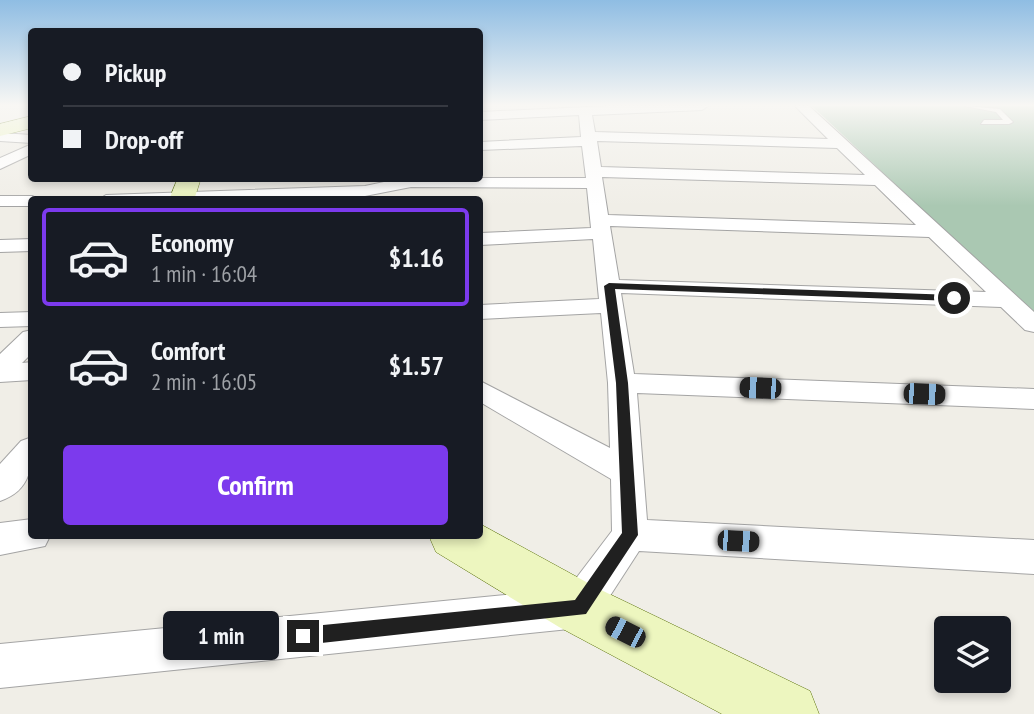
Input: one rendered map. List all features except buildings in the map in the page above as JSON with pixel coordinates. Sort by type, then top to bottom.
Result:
[{"type":"street","points":[[483,169],[508,164],[564,139]]},
{"type":"street","points":[[0,666],[579,608],[630,535],[622,383],[589,139]]},
{"type":"street","points":[[626,139],[771,178],[882,180]]},
{"type":"street","points":[[683,139],[691,157]]},
{"type":"street","points":[[839,139],[1034,325]]},
{"type":"street","points":[[483,148],[508,164],[595,178],[691,157],[748,141],[844,144]]},
{"type":"street","points":[[748,141],[771,178]]},
{"type":"street","points":[[1,163],[28,150]]},
{"type":"street","points":[[145,196],[184,192],[365,191],[411,182]]},
{"type":"street","points":[[0,201],[28,201]]},
{"type":"street","points":[[483,239],[601,226],[937,231]]},
{"type":"street","points":[[0,246],[28,245]]},
{"type":"street","points":[[483,312],[611,296],[1007,300]]},
{"type":"street","points":[[0,320],[28,319]]},
{"type":"street","points":[[0,371],[28,342]]},
{"type":"street","points":[[0,371],[28,371]]},
{"type":"street","points":[[622,383],[1034,399]]},
{"type":"street","points":[[483,392],[627,473]]},
{"type":"street","points":[[0,487],[28,454]]},
{"type":"street","points":[[630,535],[1034,557]]},
{"type":"street","points":[[0,539],[28,536]]},
{"type":"street","points":[[459,539],[579,608],[787,714]]},
{"type":"green space","points":[[847,139],[1034,139],[1034,315]]},
{"type":"route","points":[[303,636],[579,608],[630,535],[622,383],[609,286],[954,298]]}]
